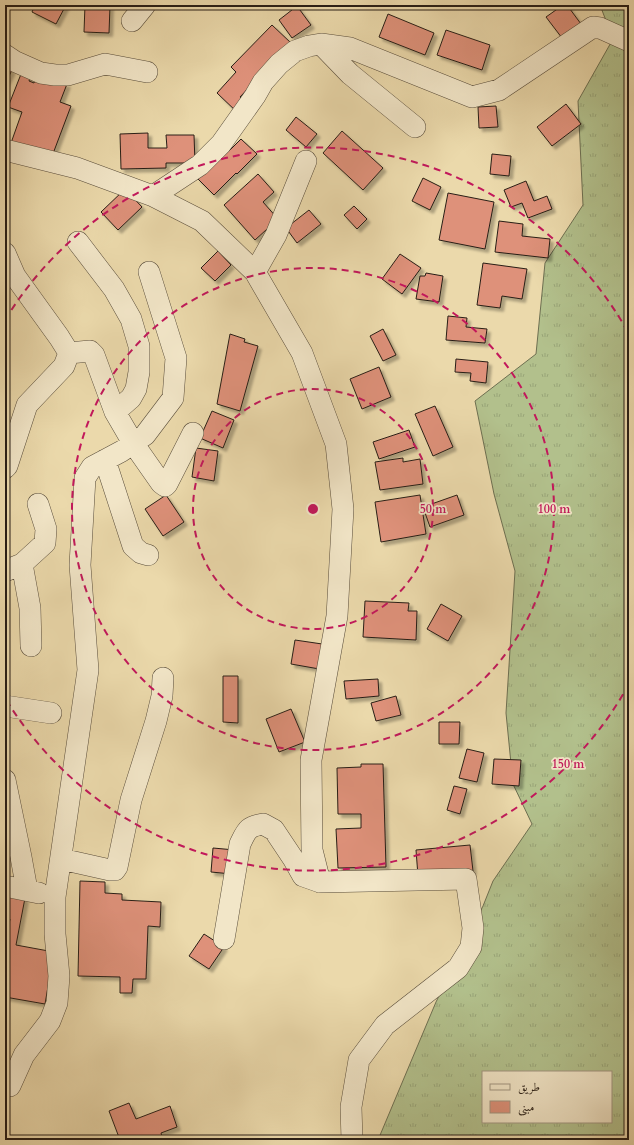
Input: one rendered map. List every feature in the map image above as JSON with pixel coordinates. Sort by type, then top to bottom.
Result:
[{"type":"street","points":[[132,21],[145,5]]},
{"type":"street","points":[[154,196],[200,165],[220,144],[255,96],[263,82],[279,64],[295,51],[309,46],[321,44],[350,48],[472,97],[499,90],[593,27],[600,28],[629,41]]},
{"type":"street","points":[[321,44],[350,74],[415,127]]},
{"type":"street","points":[[5,55],[14,61],[41,73],[54,75],[68,75],[93,66],[105,64],[148,72]]},
{"type":"street","points":[[5,150],[77,168],[154,196],[202,221],[256,272],[302,353],[336,444],[343,509],[337,616],[311,760],[312,850],[320,882]]},
{"type":"street","points":[[256,272],[276,234],[306,161]]},
{"type":"street","points":[[78,242],[114,289],[131,319],[139,346],[139,372],[136,389],[131,398],[116,412]]},
{"type":"street","points":[[5,253],[15,276],[60,337],[68,353],[64,366],[27,405],[7,466],[5,468]]},
{"type":"street","points":[[10,1086],[24,1055],[50,1021],[57,1003],[59,976],[55,934],[55,897],[88,670],[80,565],[85,478],[92,467],[122,451],[145,435],[173,398],[176,358],[149,272]]},
{"type":"street","points":[[68,353],[90,351],[94,355],[116,412],[133,443],[161,483],[165,486],[194,433]]},
{"type":"street","points":[[105,460],[133,546],[140,553],[148,555]]},
{"type":"street","points":[[31,646],[30,608],[13,568],[45,543],[46,529],[38,504]]},
{"type":"street","points":[[61,859],[110,870],[115,870],[117,867],[132,800],[156,721],[162,696],[163,678]]},
{"type":"street","points":[[5,706],[51,713]]},
{"type":"street","points":[[5,780],[27,890]]},
{"type":"street","points":[[224,938],[240,844],[247,830],[253,826],[263,824],[274,830],[303,876],[320,882],[466,879],[473,928],[470,947],[458,968],[385,1025],[359,1060],[351,1107],[352,1140]]},
{"type":"street","points":[[5,886],[55,897]]},
{"type":"green space","points":[[600,5],[629,5],[629,1140],[378,1140],[436,1002],[483,906],[493,881],[532,824],[513,784],[506,713],[515,571],[494,494],[475,401],[536,354],[545,263],[583,205],[578,101],[613,39]]},
{"type":"building","points":[[35,5],[66,5],[56,24],[32,12]]},
{"type":"building","points":[[85,5],[110,6],[109,33],[84,32]]},
{"type":"building","points":[[563,5],[567,5],[581,24],[562,38],[546,17]]},
{"type":"building","points":[[297,6],[311,25],[292,38],[279,20]]},
{"type":"building","points":[[388,14],[434,33],[425,55],[379,37]]},
{"type":"building","points":[[272,25],[291,43],[240,97],[247,104],[238,113],[217,93],[236,72],[231,67]]},
{"type":"building","points":[[446,30],[490,45],[482,70],[437,55]]},
{"type":"building","points":[[5,66],[12,70],[5,84]]},
{"type":"building","points":[[23,69],[32,72],[29,81],[34,83],[36,78],[67,84],[60,102],[71,106],[51,159],[11,143],[22,112],[8,107]]},
{"type":"building","points":[[566,104],[581,124],[552,146],[537,127]]},
{"type":"building","points":[[496,106],[498,127],[479,128],[478,107]]},
{"type":"building","points":[[296,117],[317,134],[306,147],[286,130]]},
{"type":"building","points":[[342,131],[383,168],[363,190],[323,153]]},
{"type":"building","points":[[148,133],[148,148],[167,148],[166,135],[194,135],[195,163],[166,163],[166,168],[121,169],[120,134]]},
{"type":"building","points":[[241,139],[257,154],[214,195],[197,178],[218,156],[221,159]]},
{"type":"building","points":[[492,154],[511,156],[509,176],[490,174]]},
{"type":"building","points":[[258,174],[274,192],[263,202],[278,219],[255,240],[224,205]]},
{"type":"building","points":[[423,178],[441,187],[430,210],[412,201]]},
{"type":"building","points":[[526,181],[534,201],[547,196],[552,209],[528,218],[522,203],[511,207],[504,190]]},
{"type":"building","points":[[125,189],[142,207],[118,230],[101,212]]},
{"type":"building","points":[[448,193],[494,202],[485,249],[439,240]]},
{"type":"building","points":[[354,206],[367,219],[357,229],[344,215]]},
{"type":"building","points":[[309,210],[321,224],[297,243],[286,228]]},
{"type":"building","points":[[499,221],[523,224],[522,236],[550,239],[548,258],[495,252]]},
{"type":"building","points":[[218,251],[231,265],[215,281],[201,268]]},
{"type":"building","points":[[400,254],[421,268],[402,294],[382,279]]},
{"type":"building","points":[[483,263],[527,269],[522,299],[502,296],[500,308],[477,305]]},
{"type":"building","points":[[426,273],[443,276],[439,302],[416,299],[420,276],[425,276]]},
{"type":"building","points":[[448,316],[467,318],[466,327],[487,329],[485,343],[446,340]]},
{"type":"building","points":[[383,329],[396,355],[383,361],[370,336]]},
{"type":"building","points":[[230,334],[245,339],[244,342],[258,346],[240,411],[217,404]]},
{"type":"building","points":[[456,359],[488,362],[486,383],[470,381],[471,373],[455,372]]},
{"type":"building","points":[[379,367],[391,397],[362,409],[350,379]]},
{"type":"building","points":[[435,406],[453,447],[433,456],[415,414]]},
{"type":"building","points":[[212,411],[234,420],[223,448],[200,438]]},
{"type":"building","points":[[409,430],[415,447],[379,459],[373,442]]},
{"type":"building","points":[[196,448],[218,451],[214,481],[192,477]]},
{"type":"building","points":[[403,458],[403,462],[420,459],[423,484],[380,490],[375,462]]},
{"type":"building","points":[[166,495],[184,522],[163,536],[145,509]]},
{"type":"building","points":[[420,495],[426,534],[381,542],[375,502]]},
{"type":"building","points":[[457,495],[464,515],[430,527],[423,507]]},
{"type":"building","points":[[365,601],[409,603],[408,611],[417,611],[416,640],[363,637]]},
{"type":"building","points":[[441,604],[462,616],[448,641],[427,629]]},
{"type":"building","points":[[295,640],[329,645],[325,670],[291,664]]},
{"type":"building","points":[[223,676],[238,676],[238,723],[223,722]]},
{"type":"building","points":[[378,679],[379,696],[346,699],[344,681]]},
{"type":"building","points":[[396,696],[401,715],[376,721],[371,703]]},
{"type":"building","points":[[291,709],[305,742],[279,752],[266,719]]},
{"type":"building","points":[[439,722],[460,722],[459,744],[439,744]]},
{"type":"building","points":[[467,749],[484,753],[477,782],[459,778]]},
{"type":"building","points":[[494,759],[521,760],[519,786],[492,784]]},
{"type":"building","points":[[361,764],[383,764],[386,867],[338,868],[336,829],[361,828],[361,814],[338,814],[337,768],[361,767]]},
{"type":"building","points":[[454,786],[467,789],[460,814],[447,810]]},
{"type":"building","points":[[470,845],[473,871],[418,876],[416,850]]},
{"type":"building","points":[[213,848],[235,850],[232,874],[211,872]]},
{"type":"building","points":[[80,881],[105,882],[105,893],[122,894],[122,900],[161,902],[160,927],[148,926],[146,979],[133,979],[132,993],[120,993],[120,977],[78,976]]},
{"type":"building","points":[[5,894],[25,898],[16,945],[54,952],[45,1004],[5,997],[5,935],[7,935],[10,919],[5,918]]},
{"type":"building","points":[[204,934],[224,947],[209,969],[189,956]]},
{"type":"building","points":[[129,1103],[136,1119],[170,1106],[177,1127],[161,1133],[163,1140],[120,1140],[109,1111]]}]
